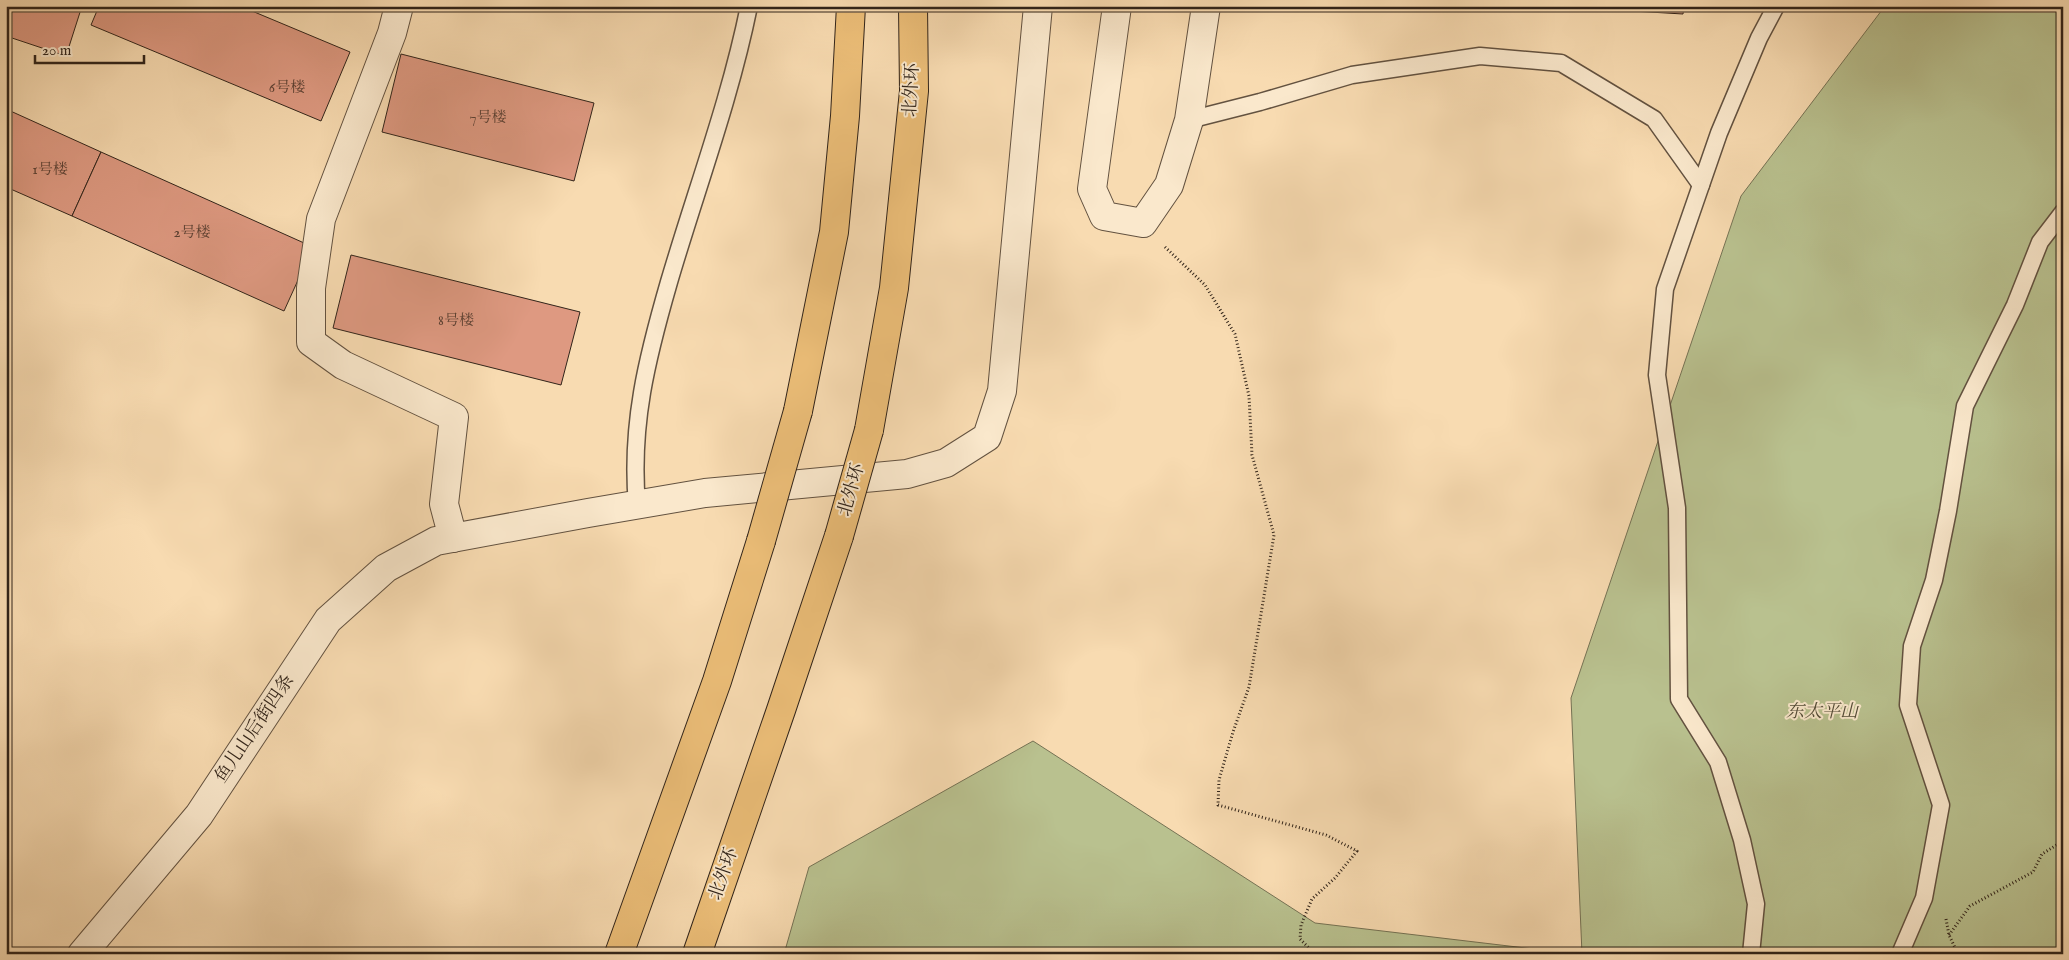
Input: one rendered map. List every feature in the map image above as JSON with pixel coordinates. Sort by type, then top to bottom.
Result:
[{"type":"highway","points":[[619,954],[717,681],[761,541],[798,411],[834,232],[845,116],[851,6]]},
{"type":"highway","name":"北外环","points":[[697,954],[839,536],[869,430],[894,288],[914,91],[914,6]]},
{"type":"street","points":[[399,6],[392,33],[321,219],[311,288],[311,342],[343,365],[454,417],[444,504],[453,538]]},
{"type":"street","name":"鱼儿山后街四条","points":[[82,954],[199,814],[328,620],[386,568],[436,541],[705,493],[907,474],[946,463],[987,437],[1002,391],[1038,6]]},
{"type":"street","points":[[1117,6],[1092,189],[1104,216],[1143,223],[1169,185],[1189,120],[1206,6]]},
{"type":"lane","points":[[636,505],[634,471],[637,421],[650,350],[688,216],[739,55],[749,6]]},
{"type":"lane","points":[[1751,954],[1756,904],[1742,840],[1718,762],[1679,699],[1677,508],[1657,375],[1664,289],[1720,133],[1759,38],[1776,6]]},
{"type":"lane","points":[[1189,120],[1260,102],[1352,75],[1480,56],[1561,63],[1654,119],[1701,186]]},
{"type":"lane","points":[[1900,954],[1924,898],[1941,805],[1908,705],[1912,646],[1934,580],[1948,511],[1965,406],[2015,305],[2040,242],[2063,212]]},
{"type":"path","points":[[1133,222],[1168,250],[1205,285],[1235,334],[1249,396],[1252,454],[1274,535],[1249,687],[1219,780],[1218,805],[1326,835],[1357,851],[1335,878],[1312,899],[1301,926],[1300,939],[1315,954]]},
{"type":"path","points":[[1949,935],[1970,906],[2033,872],[2042,854],[2063,841]]},
{"type":"green space","name":"东太平山","points":[[1885,6],[2063,6],[2063,954],[1582,954],[1571,698],[1741,196]]},
{"type":"green space","points":[[1033,741],[1315,923],[1576,954],[784,954],[809,867]]},
{"type":"building","points":[[6,6],[82,6],[66,56],[6,36]]},
{"type":"building","points":[[99,6],[240,6],[350,52],[321,121],[91,25]]},
{"type":"building","points":[[1548,6],[1684,6],[1683,14]]},
{"type":"building","points":[[401,54],[594,103],[574,181],[382,132]]},
{"type":"building","points":[[6,109],[101,152],[72,216],[6,187]]},
{"type":"building","points":[[101,152],[313,247],[284,311],[72,216]]},
{"type":"building","points":[[351,255],[580,312],[561,385],[333,328]]}]
